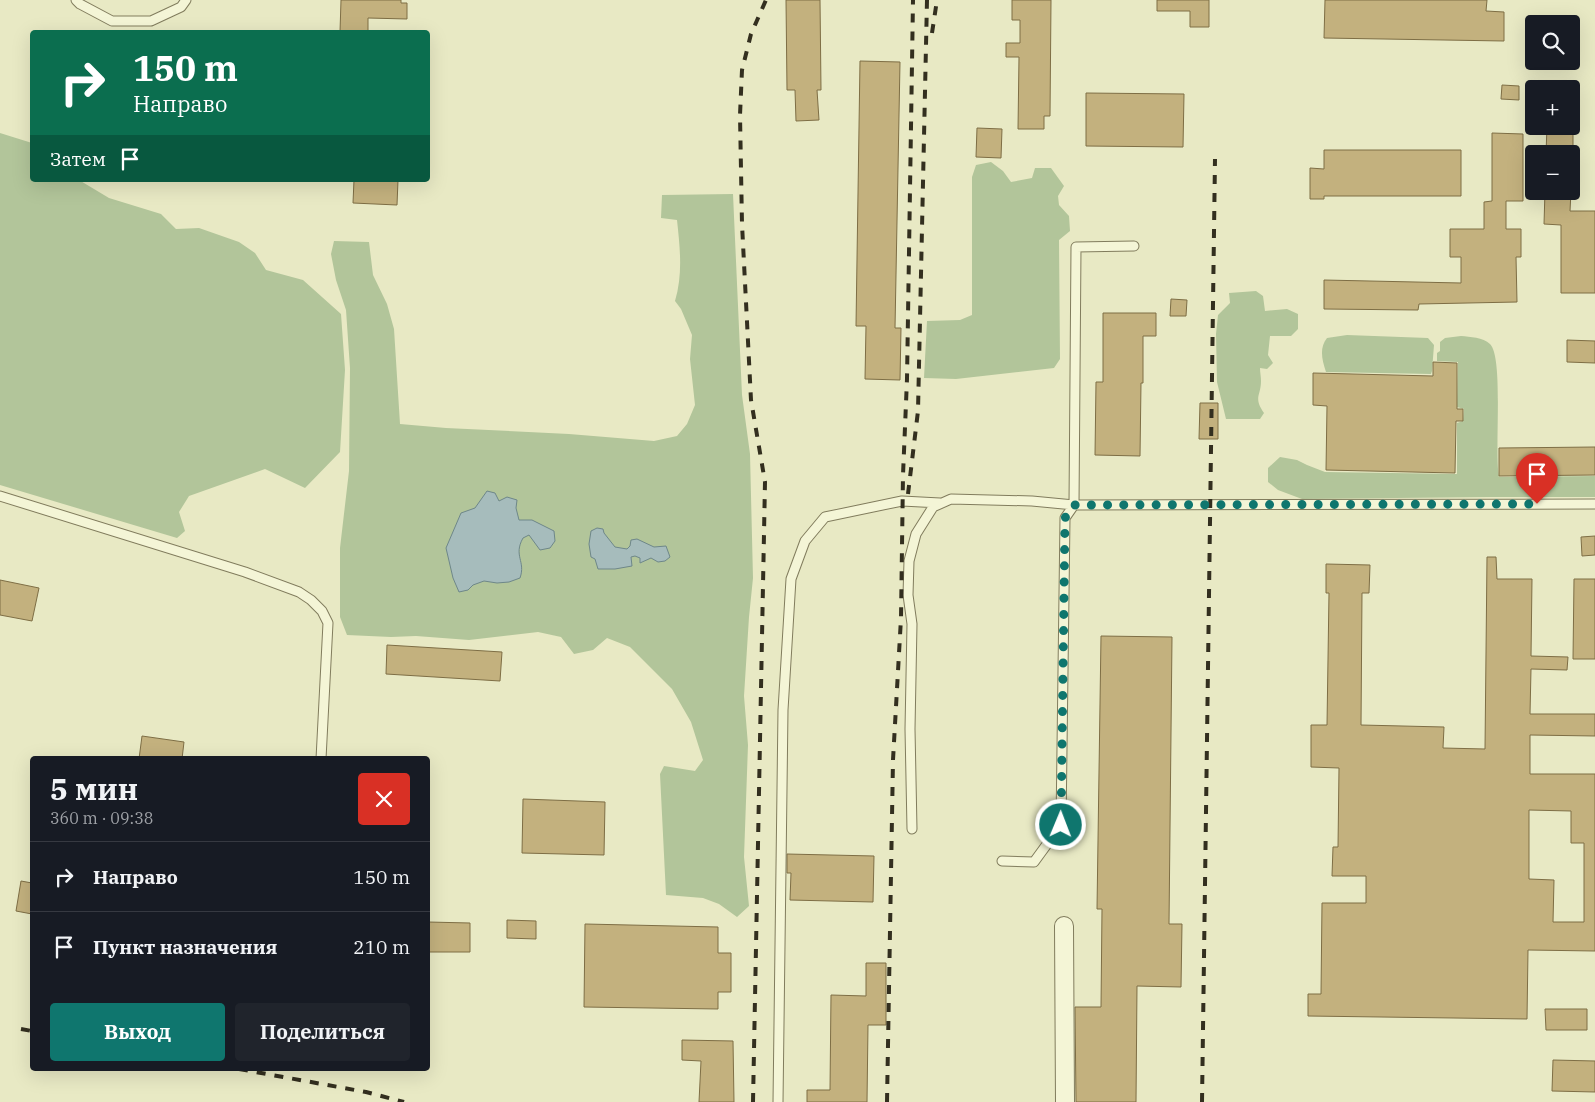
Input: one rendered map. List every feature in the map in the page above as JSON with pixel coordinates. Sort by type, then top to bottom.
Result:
[{"type":"street","points":[[1064,926],[1065,1102]]},
{"type":"lane","points":[[76,0],[112,21],[151,21],[181,7],[186,0]]},
{"type":"lane","points":[[1002,861],[1034,862],[1061,825],[1065,518],[1074,505],[1076,247],[1134,246]]},
{"type":"lane","points":[[0,496],[245,572],[299,592],[311,600],[322,611],[328,623],[321,756]]},
{"type":"lane","points":[[912,829],[910,729],[912,624],[908,595],[909,561],[916,534],[932,507],[951,499],[1032,501],[1074,505],[1595,504]]},
{"type":"lane","points":[[778,1102],[783,710],[790,579],[805,541],[825,517],[902,501],[942,503]]},
{"type":"green space","points":[[0,133],[30,142],[30,182],[82,182],[109,198],[161,214],[176,229],[199,228],[239,242],[255,253],[266,270],[303,280],[341,314],[345,370],[340,452],[305,488],[265,469],[189,496],[179,512],[185,531],[177,538],[0,485]]},
{"type":"green space","points":[[991,162],[1003,171],[1011,182],[1032,178],[1035,168],[1051,168],[1064,186],[1058,196],[1059,205],[1069,216],[1070,231],[1059,240],[1060,359],[1054,368],[956,379],[924,378],[927,321],[960,320],[972,315],[972,177],[976,165]]},
{"type":"green space","points":[[733,194],[742,395],[750,454],[753,578],[744,696],[748,745],[744,857],[749,906],[737,917],[719,904],[703,898],[666,895],[660,774],[664,766],[695,771],[703,760],[691,722],[672,689],[630,647],[607,638],[593,650],[574,654],[561,637],[538,632],[469,640],[416,636],[347,635],[340,617],[340,548],[349,471],[350,368],[346,310],[336,280],[331,254],[334,241],[369,242],[373,275],[387,304],[394,329],[400,424],[654,441],[677,436],[687,424],[695,405],[690,359],[692,335],[681,309],[675,301],[680,271],[677,220],[661,218],[662,195]]},
{"type":"green space","points":[[1256,291],[1263,296],[1265,311],[1287,309],[1298,314],[1298,329],[1291,336],[1270,336],[1268,355],[1273,363],[1267,369],[1260,368],[1261,386],[1258,400],[1264,413],[1260,419],[1226,419],[1217,382],[1216,334],[1218,315],[1230,303],[1229,293]]},
{"type":"green space","points":[[1347,335],[1428,338],[1434,345],[1431,374],[1326,372],[1322,354],[1324,342],[1327,338]]},
{"type":"green space","points":[[1461,336],[1484,340],[1490,344],[1494,353],[1498,386],[1497,448],[1499,477],[1595,476],[1595,497],[1302,499],[1278,490],[1268,482],[1268,468],[1280,457],[1297,460],[1325,472],[1457,474],[1457,423],[1463,421],[1464,409],[1457,407],[1458,362],[1437,361],[1437,353],[1440,351],[1440,342],[1445,338]]},
{"type":"shaded area","points":[[487,491],[495,493],[499,501],[507,497],[517,500],[516,508],[519,520],[532,520],[554,531],[555,541],[550,548],[540,550],[529,535],[523,538],[519,549],[522,567],[520,578],[509,582],[497,583],[484,581],[473,585],[468,590],[459,592],[453,578],[446,548],[461,513],[475,508]]},
{"type":"shaded area","points":[[597,528],[603,529],[615,547],[627,549],[630,546],[631,540],[637,539],[654,547],[666,546],[670,557],[665,561],[658,562],[651,558],[640,563],[640,558],[635,556],[631,557],[632,566],[598,569],[595,559],[591,557],[589,544],[591,531]]},
{"type":"building","points":[[341,0],[401,0],[401,3],[407,3],[407,19],[368,18],[368,30],[340,30]]},
{"type":"building","points":[[786,0],[820,0],[821,90],[817,90],[819,120],[796,121],[795,90],[787,90]]},
{"type":"building","points":[[1012,0],[1051,0],[1050,116],[1044,116],[1044,129],[1018,129],[1019,57],[1006,57],[1006,43],[1020,43],[1020,20],[1012,20]]},
{"type":"building","points":[[1157,0],[1209,0],[1209,27],[1190,27],[1190,11],[1157,11]]},
{"type":"building","points":[[1325,0],[1487,0],[1486,11],[1504,12],[1504,41],[1324,38]]},
{"type":"building","points":[[860,61],[900,62],[895,328],[901,328],[900,380],[865,379],[866,326],[856,326]]},
{"type":"building","points":[[1502,85],[1519,86],[1519,100],[1501,99]]},
{"type":"building","points":[[1086,93],[1184,94],[1183,147],[1086,146]]},
{"type":"building","points":[[977,128],[1002,129],[1001,158],[976,157]]},
{"type":"building","points":[[1492,133],[1523,134],[1523,201],[1506,201],[1506,229],[1521,229],[1521,257],[1516,257],[1517,302],[1419,304],[1418,310],[1324,309],[1324,280],[1461,283],[1461,257],[1450,257],[1450,229],[1484,229],[1484,202],[1492,201]]},
{"type":"building","points":[[1547,135],[1573,135],[1573,145],[1546,145]]},
{"type":"building","points":[[1324,150],[1461,150],[1461,196],[1324,196],[1324,199],[1310,199],[1310,168],[1324,169]]},
{"type":"building","points":[[354,182],[398,182],[397,205],[353,203]]},
{"type":"building","points":[[1545,200],[1571,200],[1570,211],[1595,211],[1595,293],[1561,293],[1561,225],[1544,224]]},
{"type":"building","points":[[1171,299],[1187,300],[1186,316],[1170,316]]},
{"type":"building","points":[[1103,313],[1156,313],[1156,336],[1143,336],[1140,456],[1095,455],[1096,382],[1103,382]]},
{"type":"building","points":[[1567,340],[1595,341],[1595,363],[1567,362]]},
{"type":"building","points":[[1433,362],[1457,363],[1457,409],[1463,409],[1463,421],[1456,421],[1455,473],[1326,470],[1327,406],[1313,405],[1313,373],[1433,376]]},
{"type":"building","points":[[1200,403],[1218,403],[1218,439],[1199,439]]},
{"type":"building","points":[[1595,447],[1595,475],[1499,476],[1499,448]]},
{"type":"building","points":[[1595,536],[1595,555],[1582,556],[1581,537]]},
{"type":"building","points":[[1487,557],[1496,557],[1497,579],[1532,579],[1531,656],[1568,657],[1567,670],[1531,669],[1530,714],[1595,714],[1595,736],[1530,735],[1530,774],[1595,774],[1595,951],[1528,950],[1527,1019],[1308,1016],[1308,994],[1321,994],[1322,903],[1366,903],[1366,876],[1332,876],[1333,847],[1338,847],[1339,768],[1311,767],[1311,725],[1327,725],[1329,593],[1326,593],[1326,564],[1370,565],[1369,593],[1362,593],[1361,725],[1444,727],[1443,748],[1485,749]],"holes":[[[1529,810],[1571,811],[1571,843],[1584,843],[1584,922],[1553,922],[1554,880],[1529,879]]]},
{"type":"building","points":[[1574,579],[1595,579],[1595,659],[1573,659]]},
{"type":"building","points":[[0,580],[39,588],[32,621],[0,615]]},
{"type":"building","points":[[1101,636],[1172,637],[1169,924],[1182,924],[1181,987],[1137,986],[1136,1102],[1076,1102],[1075,1007],[1101,1007],[1102,909],[1097,909]]},
{"type":"building","points":[[387,645],[502,652],[500,681],[386,674]]},
{"type":"building","points":[[142,736],[184,742],[182,756],[139,756]]},
{"type":"building","points":[[523,799],[605,802],[604,855],[522,853]]},
{"type":"building","points":[[787,854],[874,856],[873,902],[790,900],[791,873],[787,873]]},
{"type":"building","points":[[21,881],[30,883],[30,914],[16,911]]},
{"type":"building","points":[[507,920],[536,921],[536,939],[507,938]]},
{"type":"building","points":[[430,922],[470,923],[470,952],[430,952]]},
{"type":"building","points":[[585,924],[718,927],[718,953],[731,953],[731,992],[718,992],[718,1009],[584,1007]]},
{"type":"building","points":[[866,963],[886,963],[886,1025],[868,1025],[867,1102],[807,1102],[807,1090],[830,1090],[831,995],[866,996]]},
{"type":"building","points":[[1545,1009],[1587,1009],[1587,1030],[1546,1030]]},
{"type":"building","points":[[682,1040],[733,1041],[734,1102],[699,1102],[701,1061],[682,1060]]},
{"type":"building","points":[[1553,1060],[1595,1061],[1595,1092],[1552,1091]]},
{"type":"railway","points":[[753,1102],[765,482],[751,400],[742,224],[740,115],[742,70],[751,34],[766,0]]},
{"type":"railway","points":[[887,1102],[893,760],[901,618],[903,475],[907,379],[913,0]]},
{"type":"railway","points":[[908,494],[918,411],[927,0]]},
{"type":"railway","points":[[932,33],[937,0]]},
{"type":"railway","points":[[1202,1102],[1215,159]]},
{"type":"railway","points":[[21,1029],[30,1031]]},
{"type":"railway","points":[[250,1071],[366,1092],[404,1102]]},
{"type":"route","points":[[1061,825],[1065,518],[1074,505],[1537,504]]}]
